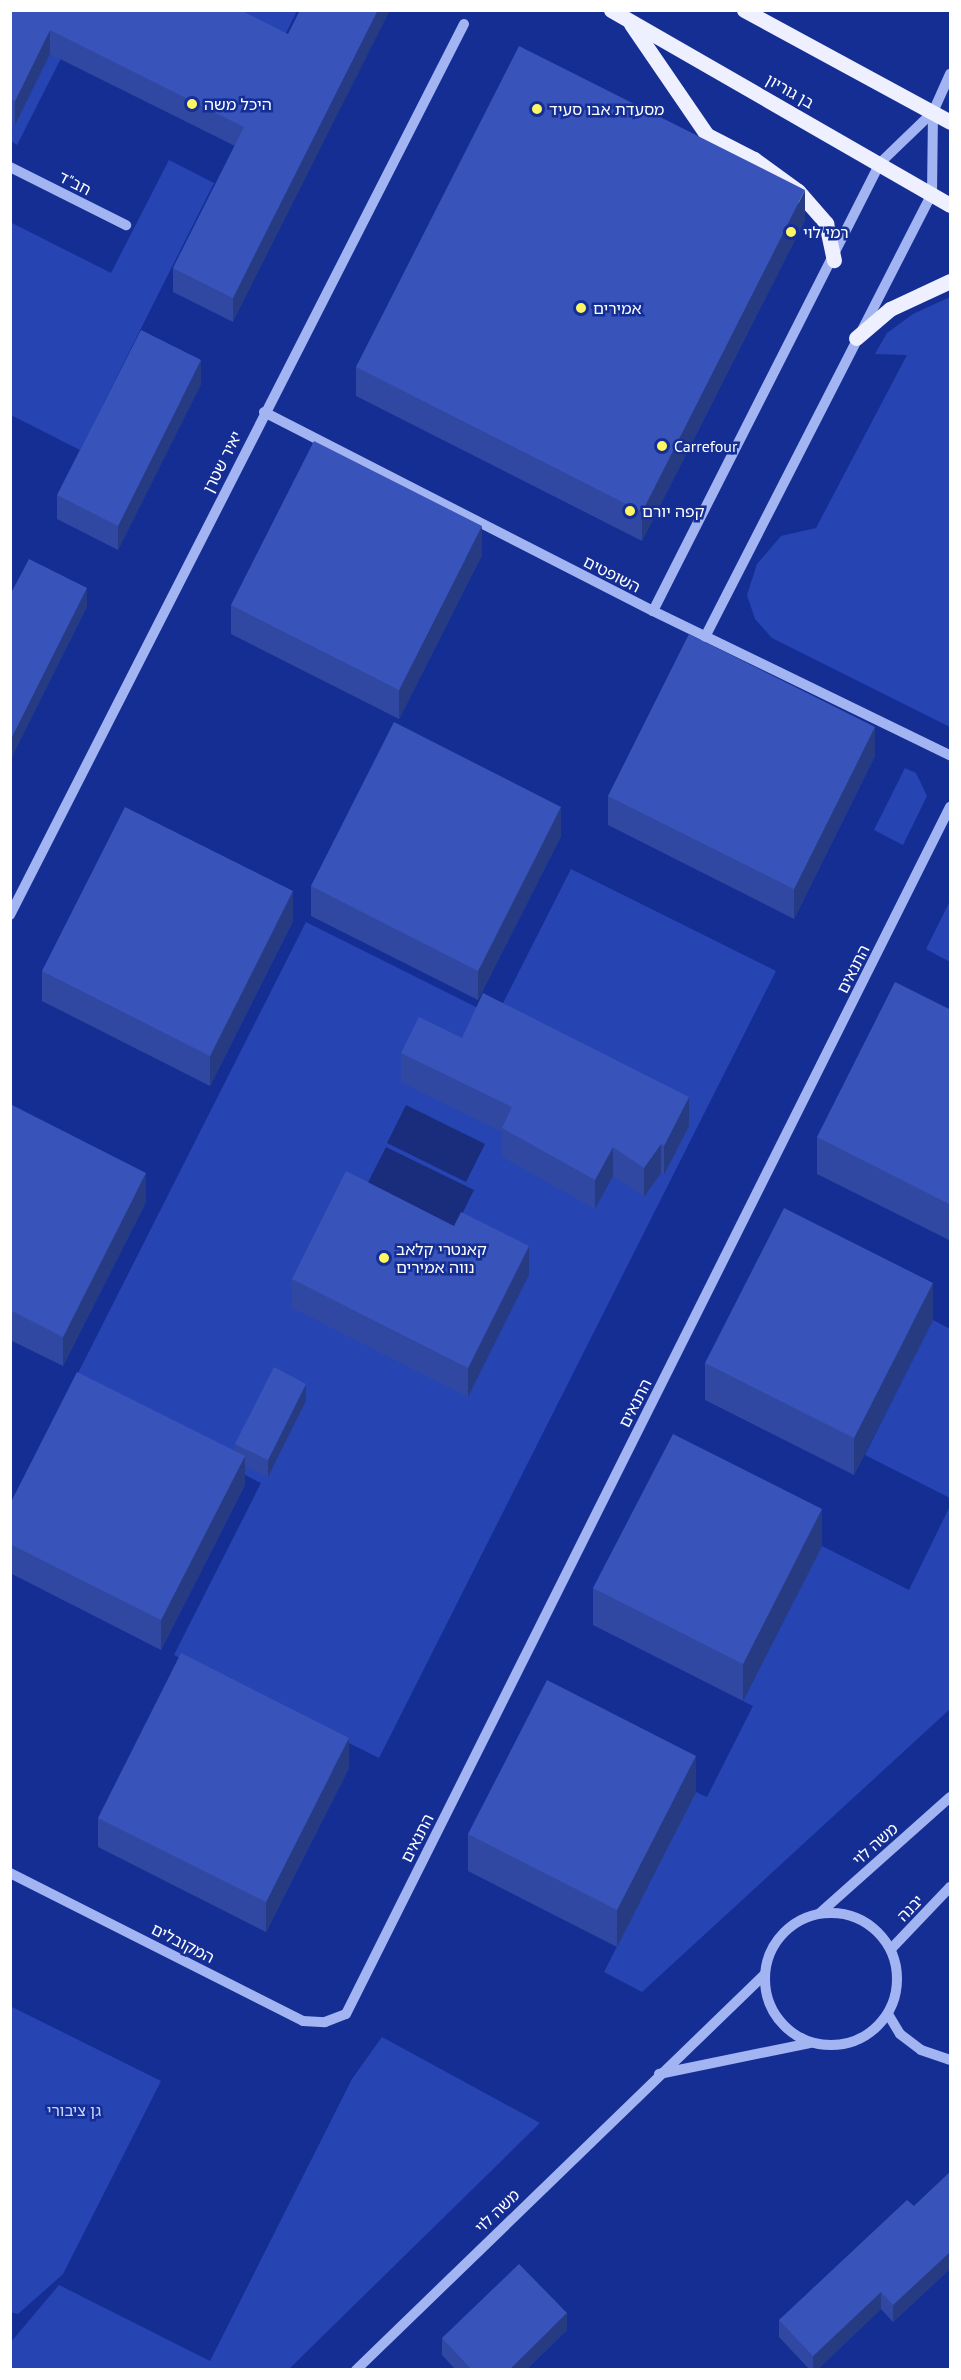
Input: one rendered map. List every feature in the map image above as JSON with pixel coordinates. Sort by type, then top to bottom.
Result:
[{"type":"main road","name":"בן גוריון","points":[[611,10],[951,205]]},
{"type":"main road","points":[[744,10],[951,122]]},
{"type":"main road","points":[[627,19],[707,135],[754,159],[798,191],[826,223],[834,260]]},
{"type":"main road","points":[[856,338],[890,309],[951,282]]},
{"type":"street","name":"יאיר שטרן","points":[[10,915],[264,412],[464,24]]},
{"type":"street","points":[[653,611],[834,260],[880,163],[933,112],[951,74]]},
{"type":"street","points":[[705,637],[856,338],[932,194],[933,112]]},
{"type":"street","name":"חב\"ד","points":[[10,167],[126,225]]},
{"type":"street","name":"השופטים","points":[[264,412],[705,637],[951,755]]},
{"type":"street","name":"התנאים","points":[[346,2014],[951,807]]},
{"type":"street","name":"משה לוי","points":[[820,1913],[951,1797]]},
{"type":"street","name":"המקובלים","points":[[10,1873],[303,2021],[325,2022],[346,2014]]},
{"type":"street","name":"יבנה","points":[[891,1949],[951,1887]]},
{"type":"street","points":[[658,2074],[810,2043],[832,2046],[854,2042],[873,2031],[888,2014],[896,1993],[891,1949],[878,1932],[861,1920],[841,1913],[820,1913],[799,1920],[781,1934],[769,1953],[764,1975],[766,1997],[775,2017],[790,2032],[810,2043]]},
{"type":"street","name":"משה לוי","points":[[356,2370],[658,2074],[764,1975]]},
{"type":"street","points":[[888,2014],[900,2034],[921,2050],[951,2060]]},
{"type":"green space","points":[[10,11],[85,11],[17,145],[11,141]]},
{"type":"green space","points":[[230,11],[297,11],[284,37]]},
{"type":"green space","points":[[169,160],[214,183],[80,450],[11,415],[10,222],[111,273]]},
{"type":"green space","points":[[950,297],[950,727],[772,638],[755,619],[747,595],[757,564],[781,536],[816,528],[907,355],[875,354],[887,333],[913,314]]},
{"type":"green space","points":[[905,768],[916,773],[927,796],[903,845],[874,830]]},
{"type":"green space","name":"קאנטרי קלאב נווה אמירים","points":[[571,869],[776,971],[379,1758],[174,1655],[261,1483],[71,1387],[306,922],[496,1017]]},
{"type":"green space","points":[[950,901],[950,962],[926,949]]},
{"type":"green space","points":[[933,1320],[950,1329],[950,1498],[865,1455]]},
{"type":"green space","points":[[950,1506],[950,1709],[642,1992],[604,1972],[696,1792],[707,1797],[753,1706],[743,1701],[822,1546],[909,1590]]},
{"type":"green space","name":"גן ציבורי","points":[[10,2006],[161,2081],[63,2274],[18,2314],[10,2312]]},
{"type":"green space","points":[[382,2037],[540,2123],[289,2369],[11,2369],[11,2342],[59,2285],[210,2361],[352,2079]]},
{"type":"shaded area","points":[[406,1105],[485,1144],[466,1182],[387,1143]]},
{"type":"shaded area","points":[[386,1147],[474,1190],[444,1250],[356,1206]]},
{"type":"building","points":[[10,10],[240,10],[288,34],[300,10],[378,10],[233,298],[173,268],[244,127],[50,30],[15,101],[10,99]]},
{"type":"building","name":"אמירים","points":[[519,46],[805,190],[642,512],[356,367]]},
{"type":"building","points":[[141,330],[201,360],[118,526],[57,495]]},
{"type":"building","points":[[314,441],[482,526],[399,690],[231,605]]},
{"type":"building","points":[[29,559],[87,588],[10,741],[10,595]]},
{"type":"building","points":[[689,634],[875,727],[794,889],[608,796]]},
{"type":"building","points":[[394,722],[561,807],[478,971],[311,886]]},
{"type":"building","points":[[125,807],[293,891],[210,1056],[42,971]]},
{"type":"building","points":[[895,982],[951,1010],[951,1205],[817,1137]]},
{"type":"building","points":[[483,993],[689,1097],[664,1146],[661,1144],[644,1168],[613,1147],[595,1180],[502,1128],[512,1107],[401,1053],[419,1017],[462,1038]]},
{"type":"building","points":[[10,1104],[146,1173],[63,1337],[10,1310]]},
{"type":"building","points":[[346,1171],[454,1226],[461,1212],[529,1246],[468,1368],[292,1279]]},
{"type":"building","points":[[784,1208],[933,1283],[854,1438],[705,1363]]},
{"type":"building","points":[[274,1367],[306,1384],[268,1460],[235,1444]]},
{"type":"building","points":[[77,1372],[245,1456],[161,1620],[10,1544],[10,1504]]},
{"type":"building","points":[[673,1434],[822,1509],[743,1664],[593,1588]]},
{"type":"building","points":[[181,1653],[349,1738],[266,1902],[98,1818]]},
{"type":"building","points":[[547,1680],[696,1756],[617,1910],[468,1834]]},
{"type":"building","points":[[951,2171],[951,2251],[893,2305],[881,2292],[813,2356],[779,2320],[907,2200],[914,2206]]},
{"type":"building","points":[[519,2264],[567,2313],[509,2370],[472,2370],[442,2338]]},
{"type":"place","name":"היכל משה","points":[[192,104]]},
{"type":"place","name":"מסעדת אבו סעיד","points":[[537,109]]},
{"type":"place","name":"רמי לוי","points":[[791,232]]},
{"type":"place","name":"אמירים","points":[[581,308]]},
{"type":"place","name":"Carrefour","points":[[662,446]]},
{"type":"place","name":"קפה יורם","points":[[630,511]]},
{"type":"place","name":"קאנטרי קלאב נווה אמירים","points":[[384,1258]]}]
